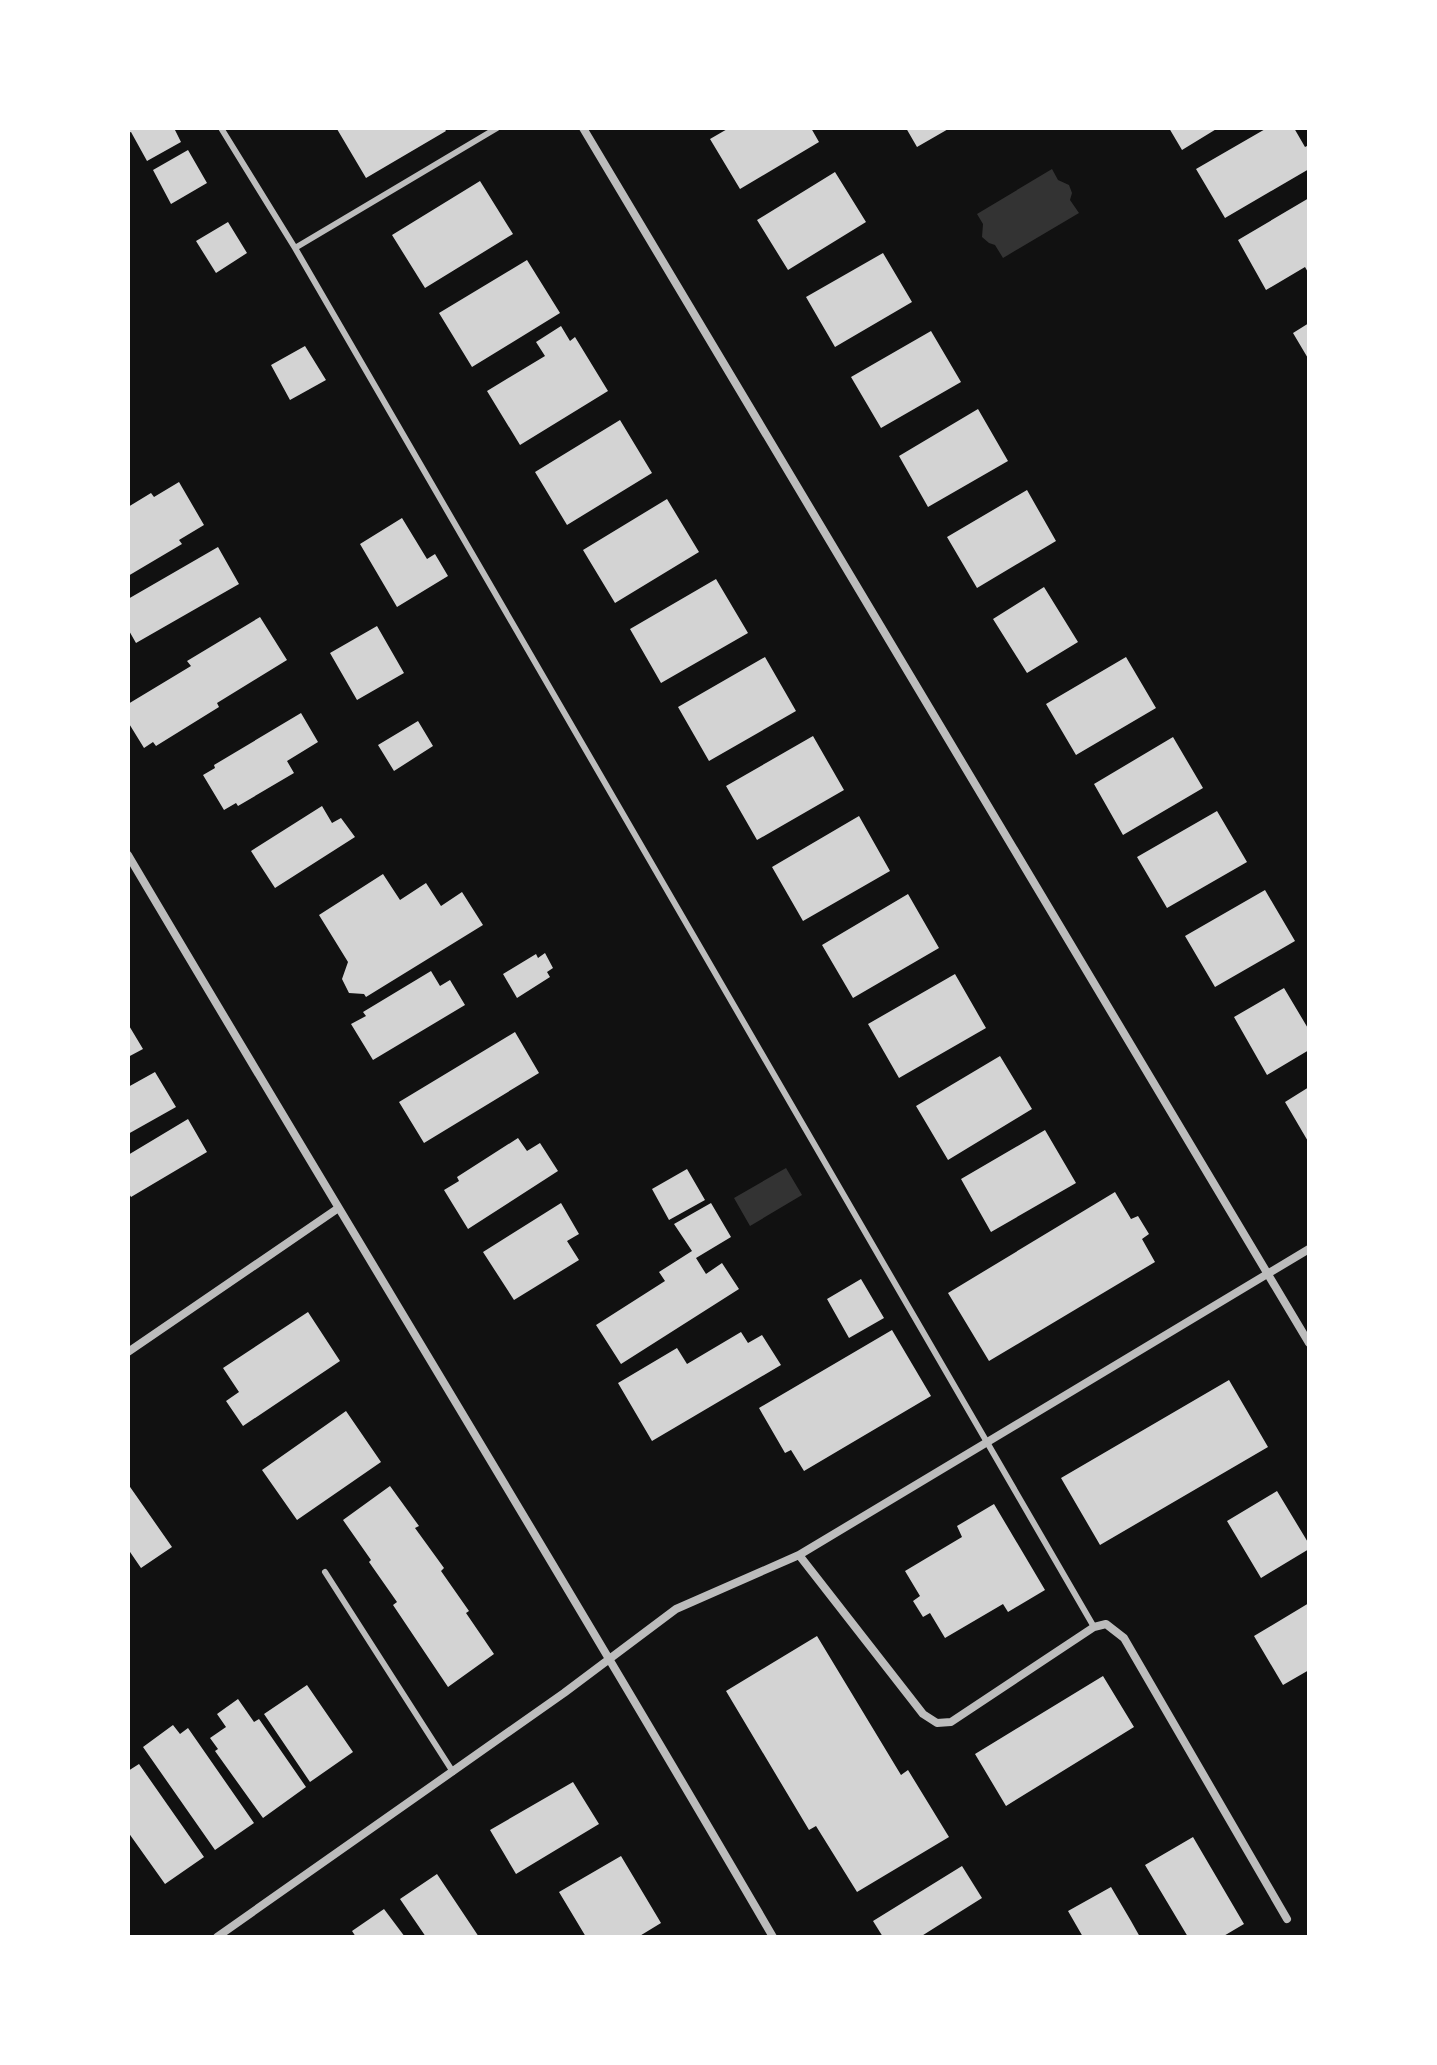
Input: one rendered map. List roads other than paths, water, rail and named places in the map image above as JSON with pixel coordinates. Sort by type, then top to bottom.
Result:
[{"type":"street","points":[[583,128],[1309,1343]]},
{"type":"street","points":[[128,855],[773,1937]]},
{"type":"street","points":[[128,1352],[337,1209]]},
{"type":"street","points":[[217,1937],[453,1772],[676,1609],[799,1555],[1309,1249]]},
{"type":"street","points":[[799,1555],[923,1714],[937,1723],[951,1722],[1094,1627],[1106,1624],[1124,1638],[1287,1919]]},
{"type":"lane","points":[[221,128],[295,248],[1094,1627]]},
{"type":"lane","points":[[295,248],[497,128]]},
{"type":"lane","points":[[325,1572],[453,1772]]}]
